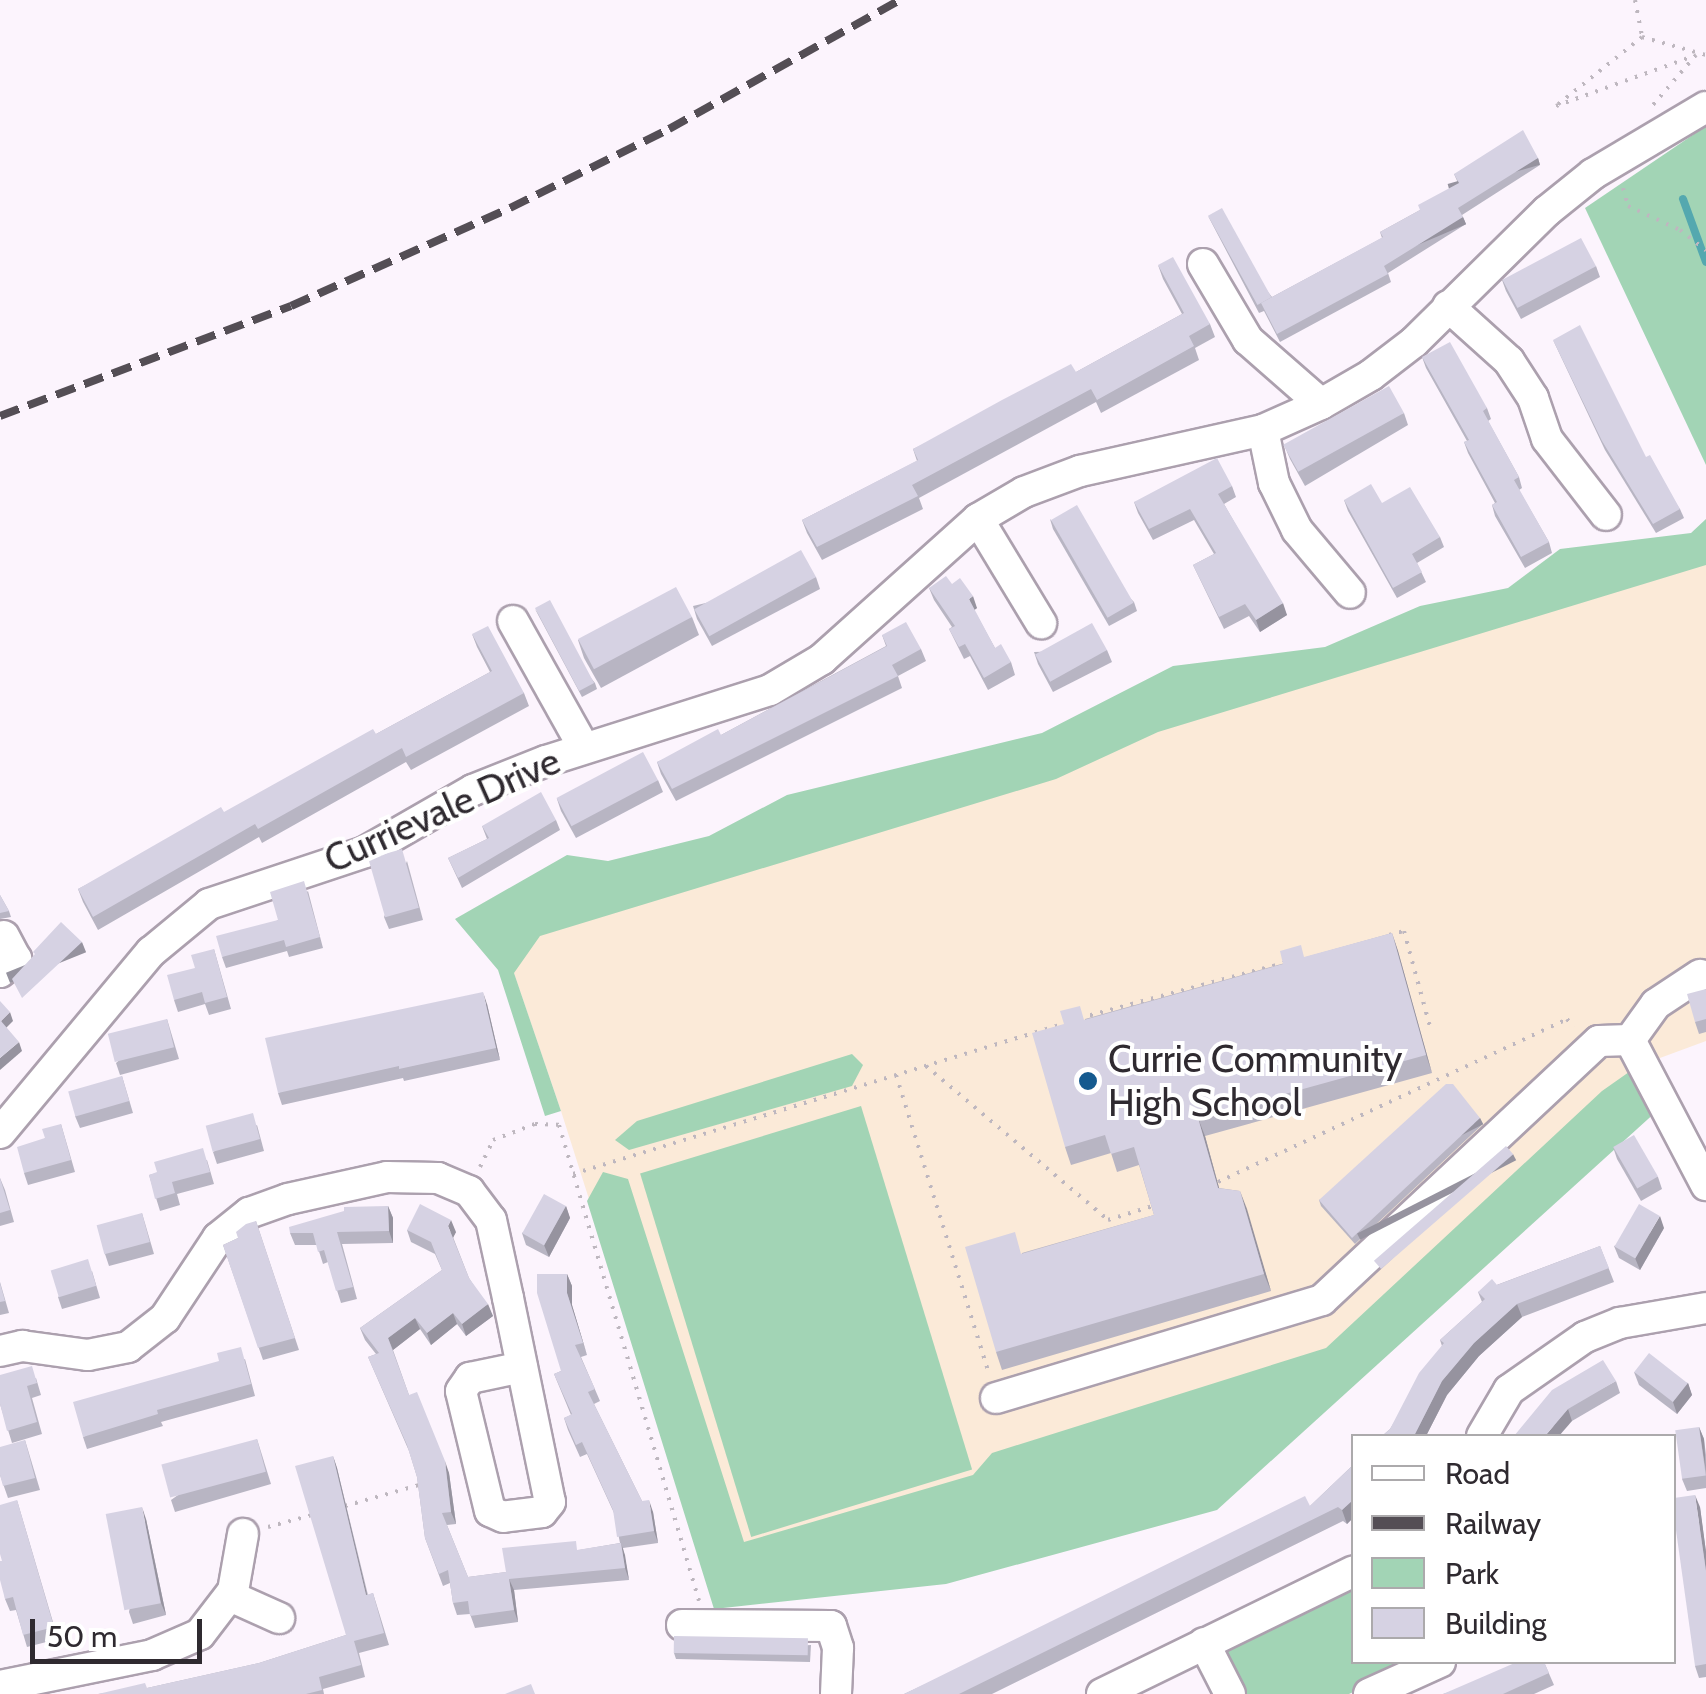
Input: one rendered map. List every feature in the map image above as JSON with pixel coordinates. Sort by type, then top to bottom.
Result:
[{"type":"street","name":"Currievale Drive","points":[[1,1130],[151,952],[209,904],[365,852],[473,790],[584,748],[770,690],[822,660],[978,519],[1024,492],[1080,470],[1263,430],[1321,404],[1370,375],[1414,342],[1546,210],[1616,159],[1706,107]]},
{"type":"street","points":[[1204,264],[1248,340],[1321,404]]},
{"type":"street","points":[[1448,306],[1508,361],[1533,398],[1547,439],[1606,515]]},
{"type":"street","points":[[1263,430],[1274,482],[1297,530],[1350,593]]},
{"type":"street","points":[[978,519],[1041,623]]},
{"type":"street","points":[[513,621],[584,748]]},
{"type":"street","points":[[0,972],[16,959],[4,936]]},
{"type":"street","points":[[1636,1052],[1656,1004],[1700,975]]},
{"type":"street","points":[[996,1398],[1322,1300],[1599,1041],[1636,1052],[1706,1185]]},
{"type":"street","points":[[0,1351],[22,1346],[88,1355],[128,1347],[165,1318],[218,1238],[249,1214],[288,1199],[387,1178],[438,1178],[469,1192],[491,1220],[522,1367],[550,1502],[542,1512],[502,1517],[490,1511],[461,1391],[470,1378],[522,1367]]},
{"type":"street","points":[[1483,1434],[1509,1390],[1545,1361],[1585,1338],[1620,1324],[1706,1308]]},
{"type":"street","points":[[2,1681],[174,1649],[200,1634],[230,1596],[243,1534]]},
{"type":"street","points":[[1102,1694],[1351,1572]]},
{"type":"street","points":[[230,1596],[279,1618]]},
{"type":"street","points":[[694,1625],[830,1626],[838,1648],[836,1694]]},
{"type":"street","points":[[1204,1643],[1230,1694]]},
{"type":"street","points":[[1369,1694],[1436,1664]]},
{"type":"path","points":[[1635,0],[1642,37]]},
{"type":"path","points":[[1642,37],[1556,106],[1696,55]]},
{"type":"path","points":[[1642,37],[1706,56]]},
{"type":"path","points":[[1644,114],[1696,55]]},
{"type":"path","points":[[1616,159],[1628,206],[1688,236],[1706,250]]},
{"type":"path","points":[[1385,936],[1404,931],[1430,1027]]},
{"type":"path","points":[[573,1174],[926,1066],[1291,962]]},
{"type":"path","points":[[1218,1182],[1567,1020],[1592,1047]]},
{"type":"path","points":[[926,1066],[1108,1220],[1152,1206]]},
{"type":"path","points":[[896,1075],[996,1398]]},
{"type":"path","points":[[469,1192],[493,1140],[535,1124],[559,1124],[694,1625]]},
{"type":"path","points":[[334,1509],[425,1483]]},
{"type":"path","points":[[243,1534],[316,1514]]},
{"type":"shaded area","name":"Currie Community High School","points":[[1706,540],[1706,1041],[1641,1065],[1329,1350],[945,1581],[718,1605],[561,1111],[496,921]]},
{"type":"green space","points":[[1706,126],[1706,465],[1585,208]]},
{"type":"green space","points":[[1706,519],[1706,565],[1158,732],[1056,779],[540,936],[514,973],[561,1111],[545,1116],[498,970],[455,919],[567,855],[608,861],[709,836],[787,795],[1042,733],[1173,666],[1325,647],[1420,606],[1508,588],[1560,549],[1691,533]]},
{"type":"green space","points":[[852,1054],[863,1065],[852,1086],[629,1150],[615,1140],[637,1121]]},
{"type":"green space","points":[[1629,1072],[1658,1110],[1217,1510],[946,1584],[714,1609],[587,1201],[603,1172],[628,1179],[744,1542],[973,1475],[992,1453],[1326,1348],[1602,1091]]},
{"type":"green space","points":[[861,1106],[972,1469],[751,1537],[640,1174]]},
{"type":"green space","points":[[1351,1582],[1351,1664],[1412,1664],[1349,1694],[1245,1694],[1221,1648]]},
{"type":"building","points":[[1523,130],[1538,158],[1458,208],[1463,217],[1384,266],[1388,274],[1277,334],[1261,303],[1383,237],[1380,232],[1420,210],[1418,205],[1459,183],[1454,174]]},
{"type":"building","points":[[1222,208],[1271,297],[1257,305],[1208,216]]},
{"type":"building","points":[[1581,238],[1596,266],[1517,308],[1502,280]]},
{"type":"building","points":[[1173,257],[1210,324],[1189,336],[1194,346],[1097,400],[1091,389],[912,485],[918,496],[817,547],[802,520],[918,460],[913,449],[1071,364],[1076,372],[1184,313],[1158,265]]},
{"type":"building","points":[[1580,325],[1646,457],[1650,455],[1680,509],[1653,524],[1602,441],[1553,340]]},
{"type":"building","points":[[1450,342],[1487,408],[1483,411],[1519,477],[1514,480],[1549,542],[1521,557],[1464,442],[1469,440],[1422,357]]},
{"type":"building","points":[[1389,386],[1404,413],[1298,472],[1283,445]]},
{"type":"building","points":[[1217,458],[1232,486],[1218,494],[1283,603],[1256,620],[1245,604],[1219,617],[1193,565],[1216,553],[1190,509],[1149,529],[1134,502]]},
{"type":"building","points":[[1371,484],[1382,503],[1410,487],[1440,537],[1412,554],[1422,572],[1393,588],[1344,500]]},
{"type":"building","points":[[1077,505],[1134,603],[1108,618],[1051,520]]},
{"type":"building","points":[[801,550],[816,577],[709,636],[694,609]]},
{"type":"building","points":[[946,576],[952,584],[960,578],[973,596],[969,599],[995,648],[1001,644],[1011,662],[984,678],[965,644],[959,647],[949,629],[955,626],[929,588]]},
{"type":"building","points":[[676,587],[692,617],[594,669],[578,639]]},
{"type":"building","points":[[550,600],[594,683],[579,691],[535,608]]},
{"type":"building","points":[[906,622],[921,649],[892,665],[898,676],[672,789],[657,762],[718,729],[721,735],[887,646],[882,635]]},
{"type":"building","points":[[1092,623],[1107,650],[1050,682],[1035,655]]},
{"type":"building","points":[[488,626],[524,693],[406,757],[402,748],[258,829],[255,824],[93,917],[78,889],[221,807],[224,812],[373,729],[376,734],[492,671],[472,634]]},
{"type":"building","points":[[643,752],[658,780],[571,826],[556,798]]},
{"type":"building","points":[[541,792],[556,820],[458,878],[448,858],[489,838],[482,826]]},
{"type":"building","points":[[402,849],[419,908],[385,917],[368,859]]},
{"type":"building","points":[[304,881],[320,937],[286,947],[284,940],[222,957],[216,936],[278,920],[270,892]]},
{"type":"building","points":[[0,895],[9,911],[0,913]]},
{"type":"building","points":[[61,922],[82,942],[22,998],[12,979]]},
{"type":"building","points":[[1392,933],[1426,1055],[1198,1118],[1218,1188],[1240,1191],[1264,1274],[996,1352],[965,1247],[1015,1232],[1021,1254],[1154,1215],[1134,1147],[1111,1154],[1105,1135],[1065,1147],[1032,1033],[1064,1024],[1060,1011],[1080,1006],[1084,1020],[1283,964],[1280,951],[1301,945],[1304,957]]},
{"type":"building","points":[[214,949],[227,997],[205,1003],[202,992],[174,1000],[167,975],[195,968],[191,955]]},
{"type":"building","points":[[1706,989],[1706,1019],[1695,1022],[1687,994]]},
{"type":"building","points":[[483,992],[496,1048],[278,1093],[265,1038]]},
{"type":"building","points":[[0,1001],[10,1012],[1,1021],[19,1042],[0,1058]]},
{"type":"building","points":[[167,1019],[174,1047],[115,1062],[108,1034]]},
{"type":"building","points":[[122,1076],[129,1101],[75,1116],[68,1091]]},
{"type":"building","points":[[1446,1084],[1453,1084],[1480,1118],[1352,1238],[1319,1200]]},
{"type":"building","points":[[253,1113],[260,1139],[213,1152],[206,1126]]},
{"type":"building","points":[[61,1124],[71,1160],[24,1173],[17,1147],[45,1138],[42,1129]]},
{"type":"building","points":[[1634,1135],[1658,1177],[1637,1189],[1613,1147]]},
{"type":"building","points":[[1506,1146],[1513,1154],[1381,1269],[1374,1261]]},
{"type":"building","points":[[203,1148],[210,1172],[172,1182],[175,1193],[155,1199],[149,1175],[157,1172],[154,1162]]},
{"type":"building","points":[[0,1178],[10,1210],[0,1213]]},
{"type":"building","points":[[544,1194],[566,1206],[544,1245],[522,1233]]},
{"type":"building","points":[[420,1204],[451,1220],[448,1226],[469,1278],[488,1304],[462,1324],[453,1313],[427,1333],[415,1318],[388,1338],[409,1395],[417,1392],[445,1461],[451,1512],[442,1513],[468,1577],[506,1572],[502,1548],[576,1541],[577,1550],[621,1543],[625,1568],[509,1579],[514,1610],[470,1616],[468,1601],[453,1603],[448,1570],[439,1574],[425,1538],[417,1477],[407,1445],[368,1357],[379,1353],[360,1328],[442,1270],[431,1242],[407,1230]]},
{"type":"building","points":[[1639,1204],[1660,1216],[1635,1258],[1614,1246]]},
{"type":"building","points":[[388,1206],[389,1231],[337,1232],[353,1287],[336,1291],[324,1250],[318,1252],[313,1233],[290,1233],[289,1227],[344,1211],[344,1207]]},
{"type":"building","points":[[142,1213],[150,1242],[104,1254],[97,1225]]},
{"type":"building","points":[[256,1221],[295,1338],[258,1348],[223,1245],[238,1238],[236,1232],[246,1224]]},
{"type":"building","points":[[1600,1246],[1609,1268],[1517,1304],[1474,1343],[1442,1381],[1415,1434],[1384,1434],[1419,1373],[1444,1343],[1440,1340],[1485,1299],[1478,1292],[1492,1279],[1497,1285]]},
{"type":"building","points":[[88,1259],[96,1286],[59,1297],[51,1270]]},
{"type":"building","points":[[537,1274],[567,1274],[567,1293],[583,1343],[575,1345],[595,1389],[588,1392],[642,1501],[649,1500],[654,1531],[617,1537],[613,1510],[582,1442],[576,1445],[564,1418],[572,1414],[554,1374],[561,1371],[537,1293]]},
{"type":"building","points":[[241,1347],[251,1384],[157,1410],[158,1414],[83,1437],[73,1402],[219,1361],[217,1353]]},
{"type":"building","points":[[1649,1353],[1688,1383],[1673,1402],[1634,1372]]},
{"type":"building","points":[[1603,1360],[1616,1381],[1568,1409],[1547,1434],[1516,1434],[1552,1390]]},
{"type":"building","points":[[32,1366],[37,1383],[27,1386],[37,1422],[7,1431],[0,1404],[0,1375]]},
{"type":"building","points":[[1699,1427],[1706,1476],[1682,1479],[1675,1430]]},
{"type":"building","points":[[257,1439],[266,1472],[170,1497],[161,1465]]},
{"type":"building","points":[[25,1440],[35,1478],[3,1486],[0,1447]]},
{"type":"building","points":[[333,1456],[366,1595],[373,1593],[384,1633],[354,1641],[361,1665],[319,1677],[322,1690],[306,1694],[98,1694],[145,1683],[147,1688],[259,1663],[346,1635],[295,1466]]},
{"type":"building","points":[[1351,1467],[1351,1502],[1342,1510],[1338,1507],[959,1694],[904,1694],[1305,1496],[1310,1506]]},
{"type":"building","points":[[1695,1495],[1706,1571],[1706,1664],[1695,1666],[1676,1530],[1676,1498]]},
{"type":"building","points":[[17,1500],[54,1627],[23,1635],[13,1597],[5,1599],[0,1580],[0,1505]]},
{"type":"building","points":[[142,1507],[161,1603],[124,1610],[106,1514]]},
{"type":"building","points":[[674,1636],[808,1638],[808,1655],[674,1653]]},
{"type":"building","points":[[1512,1664],[1545,1664],[1549,1673],[1503,1694],[1443,1694]]},
{"type":"building","points":[[531,1684],[535,1694],[505,1694]]},
{"type":"waterway","points":[[1683,199],[1706,262]]},
{"type":"railway","points":[[0,416],[291,306],[510,208],[669,129],[900,0]]},
{"type":"place","name":"Currie Community High School","points":[[1088,1081]]}]
